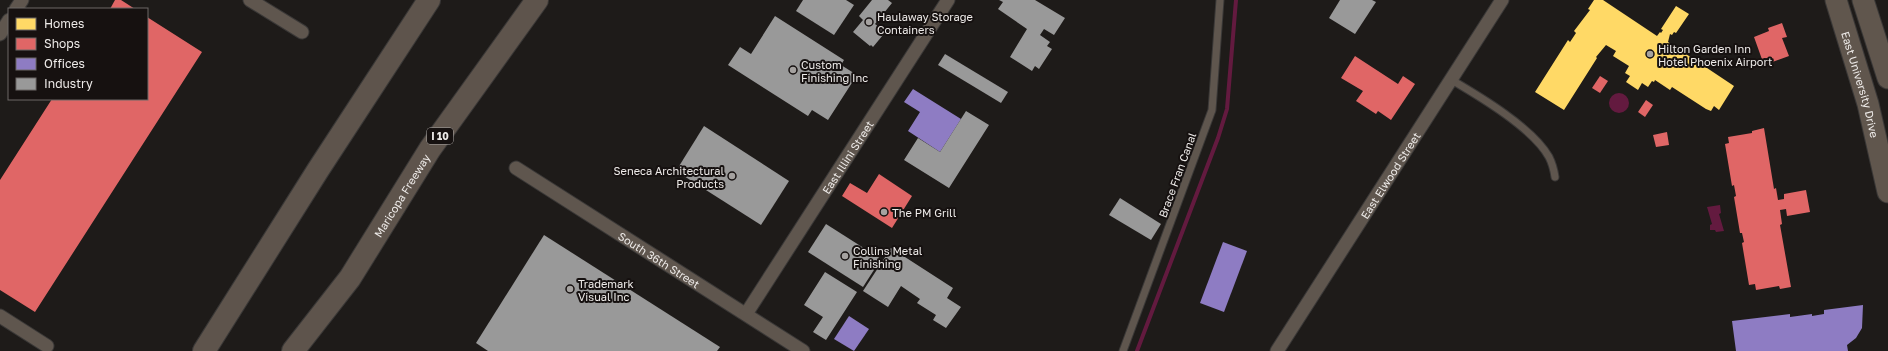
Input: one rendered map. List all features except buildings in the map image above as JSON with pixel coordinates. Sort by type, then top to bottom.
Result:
[{"type":"highway","points":[[204,351],[318,170],[429,0]]},
{"type":"highway","name":"Maricopa Freeway","points":[[294,351],[350,278],[430,149],[538,0]]},
{"type":"highway","points":[[309,351],[350,278]]},
{"type":"main road","name":"East University Drive","points":[[1836,0],[1868,104],[1888,192]]},
{"type":"main road","points":[[1863,0],[1888,78]]},
{"type":"street","points":[[250,0],[302,32]]},
{"type":"street","name":"East Illini Street","points":[[746,314],[948,0]]},
{"type":"street","name":"East Elwood Street","points":[[1277,351],[1502,0]]},
{"type":"street","points":[[0,34],[8,22]]},
{"type":"street","name":"South 36th Street","points":[[516,168],[803,351]]},
{"type":"street","points":[[0,316],[47,346]]},
{"type":"lane","name":"Brace Fran Canal","points":[[1123,351],[1212,110],[1220,0]]},
{"type":"lane","points":[[1450,79],[1488,100],[1535,139],[1548,156],[1555,177]]},
{"type":"shaded area","points":[[1615,93],[1623,93],[1629,99],[1629,107],[1623,113],[1615,113],[1609,107],[1609,99]]},
{"type":"shaded area","points":[[1720,205],[1721,213],[1719,214],[1724,231],[1716,232],[1715,230],[1710,230],[1710,225],[1712,224],[1707,207]]},
{"type":"waterway","points":[[1137,351],[1218,138],[1227,109],[1236,0]]},
{"type":"place","name":"Haulaway Storage Containers","points":[[869,22]]},
{"type":"place","name":"Hilton Garden Inn Hotel Phoenix Airport","points":[[1650,54]]},
{"type":"place","name":"Custom Finishing Inc","points":[[793,70]]},
{"type":"place","name":"Seneca Architectural Products","points":[[732,176]]},
{"type":"place","name":"The PM Grill","points":[[884,212]]},
{"type":"place","name":"Collins Metal Finishing","points":[[845,256]]},
{"type":"place","name":"Trademark Visual Inc","points":[[570,289]]}]
